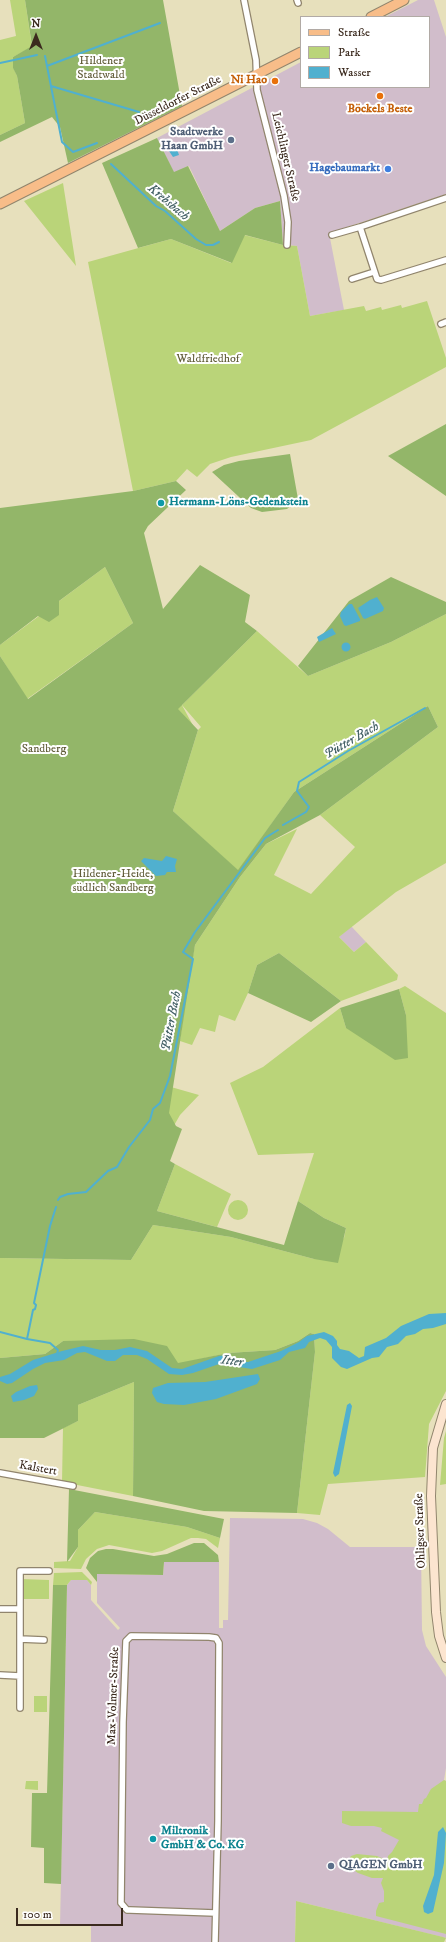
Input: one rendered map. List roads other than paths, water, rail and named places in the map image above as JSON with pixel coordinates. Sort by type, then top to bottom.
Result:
[{"type":"main road","points":[[372,16],[404,0]]},
{"type":"main road","name":"Düsseldorfer Straße","points":[[0,204],[300,53]]},
{"type":"main road","name":"Ohligser Straße","points":[[446,1404],[433,1448],[431,1496],[436,1612],[439,1636],[446,1658]]},
{"type":"street","name":"Leichlinger Straße","points":[[244,0],[253,42],[259,97],[284,196],[288,222],[287,245]]},
{"type":"street","points":[[332,235],[446,198]]},
{"type":"street","points":[[360,227],[377,279],[381,280],[446,260]]},
{"type":"street","points":[[352,279],[374,272]]},
{"type":"street","name":"Kalstert","points":[[0,1473],[73,1486]]},
{"type":"street","points":[[20,1708],[20,1571],[49,1571]]},
{"type":"street","points":[[0,1609],[20,1609]]},
{"type":"street","name":"Max-Volmer-Straße","points":[[215,1913],[127,1910],[121,1903],[123,1722],[126,1641],[131,1636],[209,1637],[216,1638],[219,1643],[215,1942]]},
{"type":"street","points":[[20,1639],[44,1640]]},
{"type":"street","points":[[0,1675],[20,1676]]},
{"type":"water","points":[[168,141],[175,143],[179,155],[173,157],[165,145]]},
{"type":"water","points":[[377,597],[384,608],[383,611],[365,619],[363,618],[358,608]]},
{"type":"water","points":[[349,604],[352,604],[360,621],[346,626],[344,625],[340,616],[341,612]]},
{"type":"water","points":[[332,628],[336,634],[319,642],[317,637]]},
{"type":"water","points":[[344,643],[348,643],[350,647],[348,651],[344,651],[342,649],[342,645]]},
{"type":"water","points":[[166,856],[177,859],[175,866],[176,872],[167,872],[165,875],[156,876],[141,861],[144,858],[162,861]]},
{"type":"water","name":"Itter","points":[[446,1313],[446,1324],[423,1329],[415,1334],[406,1336],[398,1344],[387,1347],[379,1357],[372,1358],[347,1369],[341,1367],[332,1358],[332,1347],[326,1340],[320,1338],[309,1342],[305,1348],[289,1352],[280,1360],[252,1369],[219,1364],[193,1373],[182,1375],[169,1374],[147,1359],[137,1355],[123,1355],[115,1361],[107,1361],[85,1352],[77,1353],[64,1360],[45,1363],[12,1383],[7,1384],[0,1381],[0,1377],[10,1374],[33,1360],[83,1346],[101,1350],[115,1350],[130,1347],[147,1351],[172,1368],[182,1369],[219,1356],[227,1355],[237,1361],[248,1362],[281,1351],[307,1336],[324,1332],[333,1336],[340,1349],[349,1351],[359,1358],[364,1356],[365,1347],[386,1338],[401,1326],[429,1314]]},
{"type":"water","points":[[258,1374],[260,1379],[257,1384],[216,1399],[184,1405],[164,1404],[157,1402],[152,1393],[153,1388],[168,1383],[205,1382]]},
{"type":"water","points":[[37,1385],[38,1389],[34,1396],[13,1402],[11,1396],[16,1392],[30,1386]]},
{"type":"water","points":[[350,1403],[352,1406],[339,1474],[335,1477],[333,1473],[347,1405]]},
{"type":"water","points":[[443,1827],[446,1833],[444,1863],[433,1912],[428,1914],[424,1912],[423,1906],[434,1875],[438,1832]]},
{"type":"waterway","points":[[47,66],[160,23]]},
{"type":"waterway","name":"Krebsbach","points":[[0,63],[37,55]]},
{"type":"waterway","name":"Krebsbach","points":[[45,56],[62,142],[73,152],[97,143]]},
{"type":"waterway","points":[[51,86],[139,112]]},
{"type":"waterway","name":"Krebsbach","points":[[111,164],[156,206],[165,211],[196,239],[206,245],[213,245],[219,242]]},
{"type":"waterway","name":"Pütter Bach","points":[[283,825],[306,812],[309,807],[297,791],[299,782],[348,751],[425,708]]},
{"type":"waterway","name":"Pütter Bach","points":[[58,1200],[60,1197],[68,1194],[86,1192],[108,1171],[117,1167],[129,1147],[150,1120],[153,1109],[160,1103],[170,1076],[193,959],[183,952],[195,932],[265,838],[278,830]]},
{"type":"waterway","name":"Pütter Bach","points":[[56,1207],[50,1226],[34,1303],[36,1305],[35,1309],[33,1310],[27,1339],[50,1343],[58,1350],[57,1354]]},
{"type":"waterway","points":[[0,1332],[27,1339]]},
{"type":"place","name":"Ni Hao","points":[[275,81]]},
{"type":"place","name":"Böckels Beste","points":[[380,96]]},
{"type":"place","name":"Stadtwerke Haan GmbH","points":[[231,140]]},
{"type":"place","name":"Hagebaumarkt","points":[[388,169]]},
{"type":"place","name":"Hermann-Löns-Gedenkstein","points":[[161,503]]},
{"type":"place","name":"Miltronik GmbH & Co. KG","points":[[153,1839]]},
{"type":"place","name":"QIAGEN GmbH","points":[[331,1866]]},
{"type":"park label","name":"Hildener Stadtwald","points":[[101,69]]},
{"type":"park label","name":"Waldfriedhof","points":[[208,360]]},
{"type":"park label","name":"Sandberg","points":[[44,750]]},
{"type":"park label","name":"Hildener-Heide, südlich Sandberg","points":[[113,882]]}]
